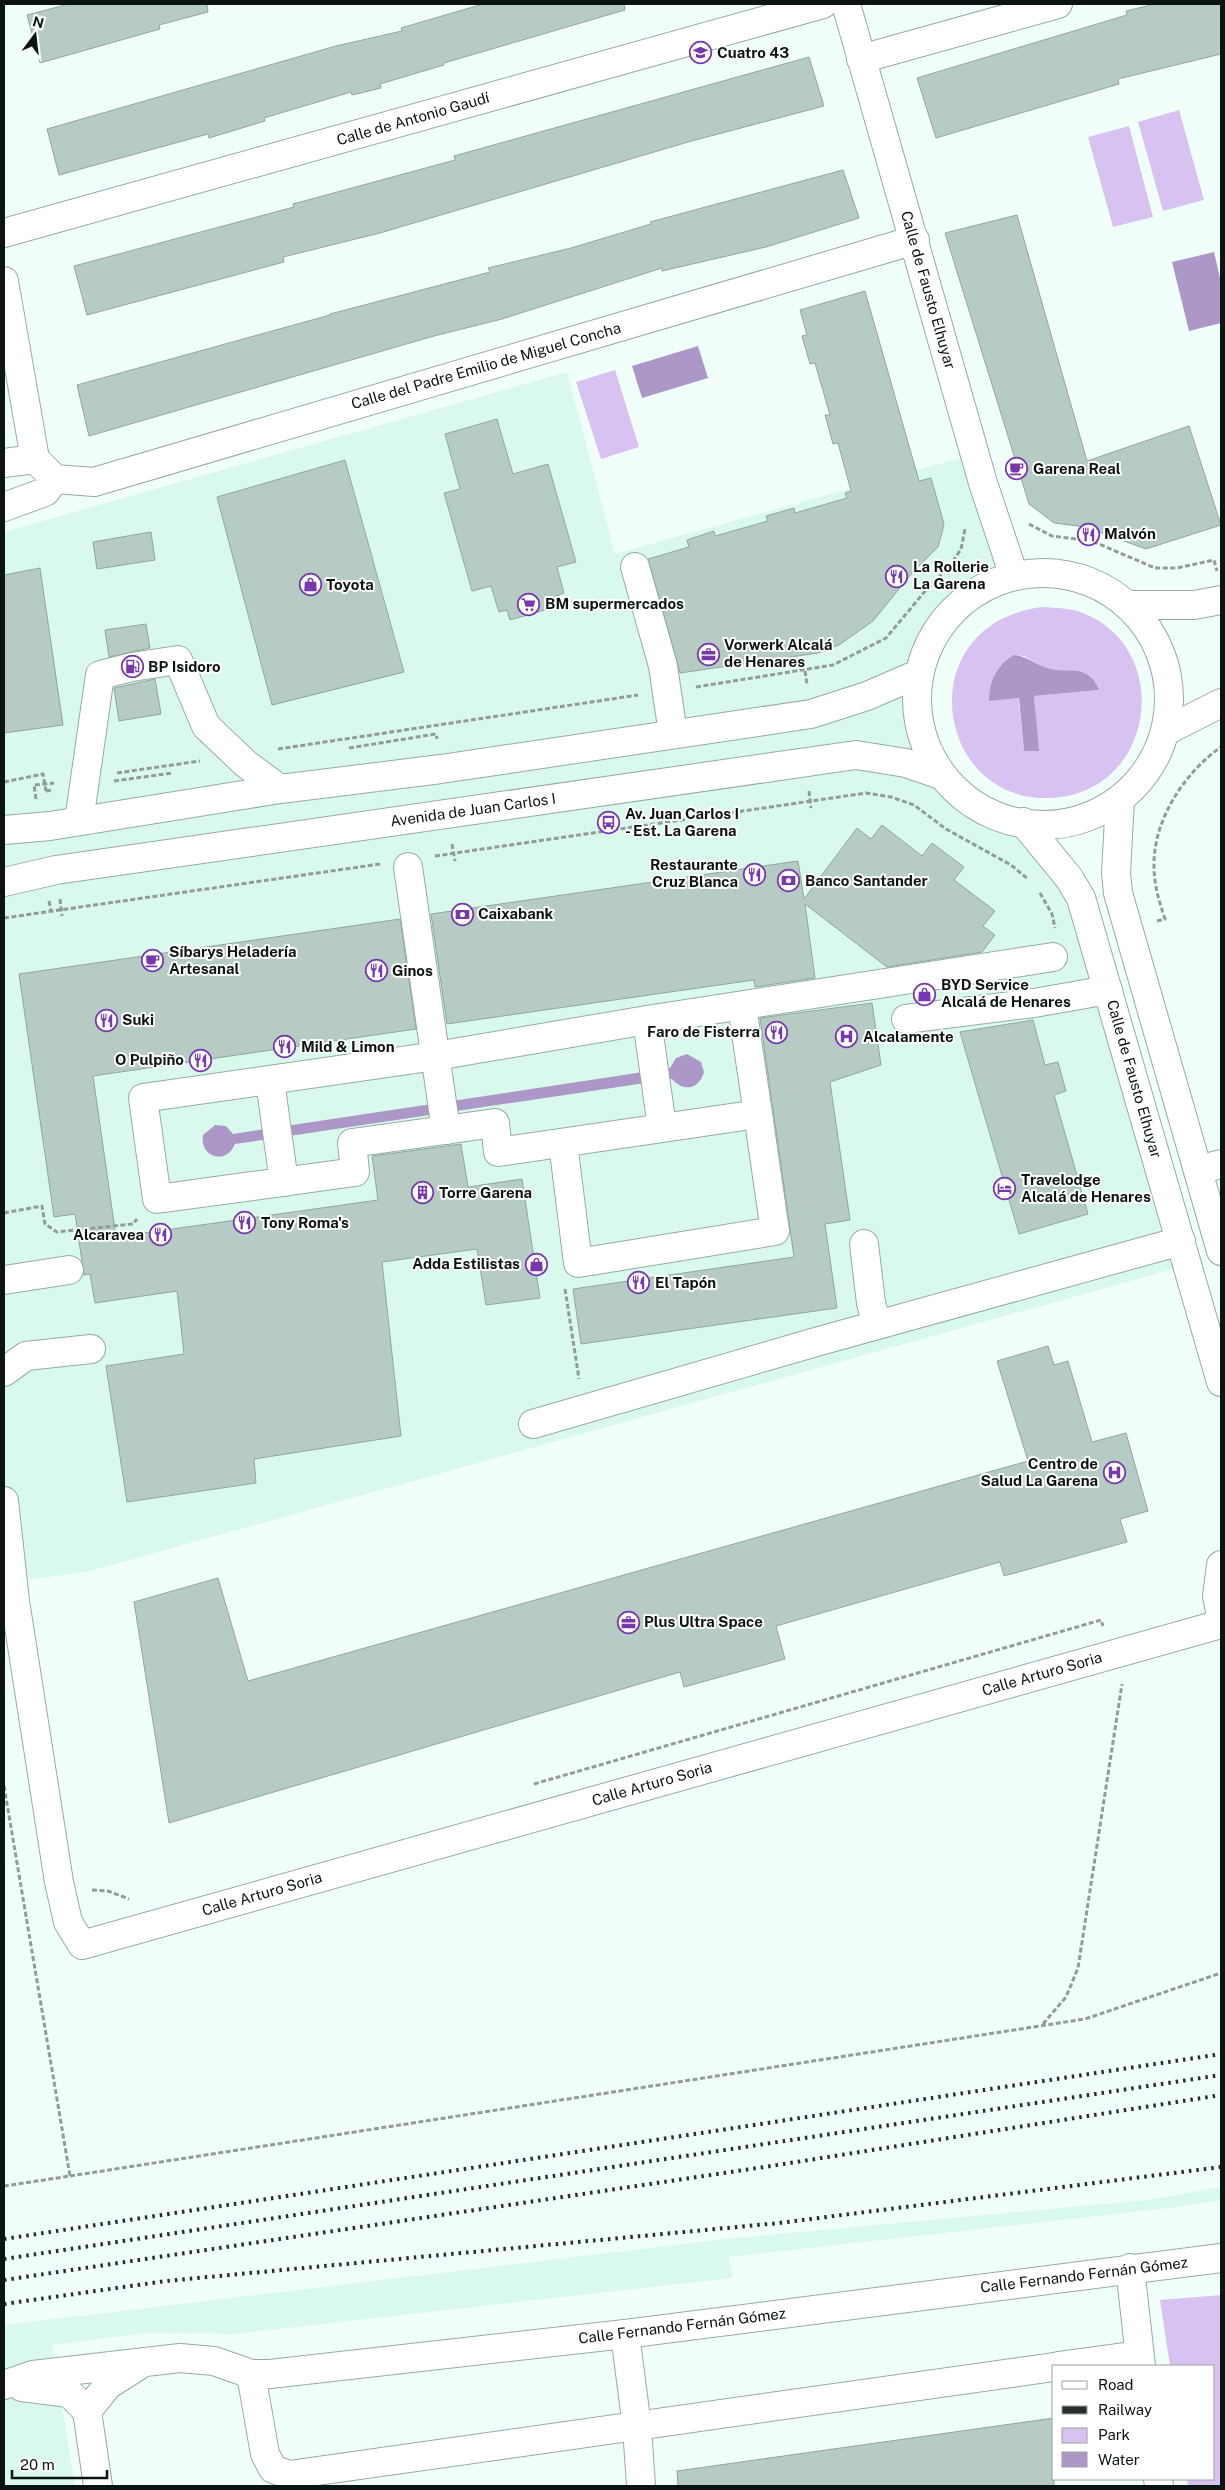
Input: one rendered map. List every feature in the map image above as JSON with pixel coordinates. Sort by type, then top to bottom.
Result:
[{"type":"street","name":"Calle de Antonio Gaudí","points":[[4,234],[823,4]]},
{"type":"street","name":"Calle de Fausto Elhuyar","points":[[846,4],[987,495],[1014,576]]},
{"type":"street","points":[[861,59],[1058,4]]},
{"type":"street","name":"Calle del Padre Emilio de Miguel Concha","points":[[55,479],[94,482],[915,240]]},
{"type":"street","points":[[4,281],[35,459],[55,479],[44,492],[4,507]]},
{"type":"street","points":[[4,464],[35,459]]},
{"type":"street","points":[[636,567],[663,666],[673,734]]},
{"type":"street","points":[[1049,573],[1083,579],[1105,589],[1127,606],[1160,652],[1170,691],[1166,731],[1149,769],[1120,800],[1077,819],[1050,823],[1023,822],[996,816],[969,802],[941,775],[924,744],[916,710],[918,674],[930,640],[952,611],[980,589],[1014,576],[1049,573]]},
{"type":"street","points":[[1127,606],[1186,605],[1221,600]]},
{"type":"street","points":[[79,821],[100,675],[178,660],[206,726],[237,755],[280,789]]},
{"type":"street","points":[[4,830],[40,827],[280,789],[442,769],[811,714],[867,696],[918,674]]},
{"type":"street","points":[[1166,731],[1221,703]]},
{"type":"street","name":"Avenida de Juan Carlos I","points":[[4,882],[46,872],[856,755],[906,764],[941,775]]},
{"type":"street","points":[[1120,800],[1116,873],[1118,892],[1210,1167],[1221,1251]]},
{"type":"street","name":"Calle de Fausto Elhuyar","points":[[1023,822],[1069,878],[1081,898],[1221,1382]]},
{"type":"street","points":[[397,865],[436,1056],[444,1114]]},
{"type":"street","points":[[758,1114],[498,1152],[495,1123],[444,1114],[352,1143],[355,1172],[157,1199],[143,1098],[436,1056],[647,1020],[742,1006],[1054,944]]},
{"type":"street","points":[[919,1009],[1034,1003],[1108,990]]},
{"type":"street","points":[[563,1143],[578,1263],[775,1231],[742,1006]]},
{"type":"street","points":[[647,1020],[662,1127]]},
{"type":"street","points":[[270,1081],[284,1182]]},
{"type":"street","points":[[532,1424],[877,1325],[1181,1241]]},
{"type":"street","points":[[864,1244],[871,1304],[877,1325]]},
{"type":"street","points":[[4,1280],[69,1270]]},
{"type":"street","points":[[4,1372],[26,1356],[91,1349]]},
{"type":"street","points":[[4,1500],[15,1601],[62,1895]]},
{"type":"street","points":[[1221,1565],[1216,1596],[1221,1617]]},
{"type":"street","name":"Calle Arturo Soria","points":[[62,1895],[68,1922],[82,1945],[1221,1624]]},
{"type":"street","name":"Calle Fernando Fernán Gómez","points":[[6,2384],[33,2376],[180,2358],[214,2361],[252,2374],[625,2334],[1130,2268],[1221,2258]]},
{"type":"street","points":[[1074,2365],[1140,2361],[1130,2268]]},
{"type":"street","points":[[625,2334],[637,2427],[640,2486]]},
{"type":"street","points":[[87,2411],[108,2385],[144,2362]]},
{"type":"street","points":[[252,2374],[265,2454],[273,2469],[289,2475],[1052,2367]]},
{"type":"street","points":[[6,2384],[36,2390],[69,2393],[87,2411],[98,2486]]},
{"type":"path","points":[[40,827],[34,785],[833,665],[886,638],[926,590],[949,567],[962,549],[966,528],[962,502],[987,495]]},
{"type":"path","points":[[1027,522],[1032,527],[1052,536],[1092,541],[1155,568],[1177,568],[1214,560]]},
{"type":"path","points":[[1164,919],[1156,891],[1154,865],[1158,833],[1170,805],[1190,775],[1206,758],[1221,747]]},
{"type":"path","points":[[4,782],[43,774]]},
{"type":"path","points":[[434,856],[866,793],[892,796],[914,805],[946,829],[1011,865],[1034,884]]},
{"type":"path","points":[[4,918],[397,865]]},
{"type":"path","points":[[46,872],[51,911]]},
{"type":"path","points":[[1039,891],[1052,914],[1054,944]]},
{"type":"path","points":[[4,1213],[42,1206],[45,1224],[57,1232],[133,1224],[157,1199]]},
{"type":"path","points":[[567,1297],[581,1394],[586,1409]]},
{"type":"path","points":[[530,1785],[1101,1620],[1122,1682],[1078,1968],[1066,1997],[1043,2024]]},
{"type":"path","points":[[4,1786],[70,2176]]},
{"type":"path","points":[[62,1895],[90,1890],[108,1891],[126,1900],[133,1899]]},
{"type":"path","points":[[4,2186],[1085,2019],[1221,1973]]},
{"type":"shaded area","points":[[567,372],[615,554],[975,454],[1014,576],[980,589],[952,611],[931,640],[918,674],[916,710],[924,744],[941,775],[969,802],[996,816],[1023,822],[1069,878],[1188,1265],[86,1572],[4,1583],[4,532]]},
{"type":"shaded area","points":[[1221,2187],[1221,2200],[1169,2208],[729,2257],[732,2278],[235,2334],[147,2333],[52,2345],[75,2486],[4,2486],[4,2325],[725,2239],[1147,2200]]},
{"type":"green space","points":[[1179,110],[1204,200],[1163,211],[1138,122]]},
{"type":"green space","points":[[1129,126],[1153,217],[1113,227],[1088,137]]},
{"type":"green space","points":[[615,370],[639,447],[601,459],[576,382]]},
{"type":"green space","points":[[1042,607],[1078,611],[1112,630],[1130,655],[1140,683],[1141,713],[1133,742],[1117,768],[1093,787],[1061,797],[1019,794],[986,777],[964,749],[953,715],[954,680],[969,647],[998,621]],"holes":[[[1014,655],[1024,656],[1052,670],[1076,671],[1099,690],[1034,696],[1038,751],[1024,751]]]},
{"type":"green space","points":[[1221,2295],[1221,2486],[1188,2486],[1187,2480],[1215,2480],[1215,2365],[1170,2365],[1160,2300]]},
{"type":"water","points":[[1214,252],[1221,282],[1221,323],[1189,331],[1172,262]]},
{"type":"water","points":[[698,346],[708,378],[642,398],[632,366]]},
{"type":"water","points":[[1014,655],[1024,657],[1051,669],[1082,672],[1092,679],[1099,690],[1034,696],[1039,751],[1024,751],[1019,698],[989,701],[992,680],[995,674]]},
{"type":"water","points":[[687,1054],[701,1062],[704,1072],[698,1083],[690,1087],[681,1086],[672,1079],[235,1144],[231,1151],[220,1157],[209,1153],[203,1143],[203,1135],[215,1125],[226,1126],[233,1134],[670,1068],[676,1058]]},
{"type":"building","points":[[69,4],[207,4],[208,12],[159,25],[160,29],[40,63],[27,15]]},
{"type":"building","points":[[483,4],[624,4],[625,10],[444,63],[444,65],[380,84],[381,88],[352,95],[351,92],[264,118],[265,121],[209,138],[208,134],[59,175],[47,129],[336,46],[402,31],[401,28]]},
{"type":"building","points":[[1155,4],[1221,4],[1221,54],[1118,79],[1119,84],[936,138],[917,78],[1127,15],[1126,11]]},
{"type":"building","points":[[809,57],[824,106],[688,142],[380,233],[283,257],[284,262],[87,315],[74,266],[294,207],[293,204],[455,160],[454,156]]},
{"type":"building","points":[[843,170],[859,218],[766,247],[662,271],[662,268],[502,319],[434,336],[89,436],[77,385],[330,314],[490,272],[488,268],[571,248],[651,224],[650,222]]},
{"type":"building","points":[[1017,215],[1087,461],[1189,426],[1221,525],[1146,549],[1085,527],[1054,523],[1029,504],[945,233]]},
{"type":"building","points":[[865,291],[919,481],[931,478],[941,513],[944,525],[938,547],[912,573],[873,621],[839,645],[818,653],[680,673],[648,559],[689,547],[687,540],[714,531],[715,536],[768,521],[766,516],[794,508],[795,513],[847,498],[845,493],[851,491],[838,443],[833,444],[825,415],[830,415],[815,363],[810,364],[802,336],[807,335],[800,310]]},
{"type":"building","points":[[497,419],[513,474],[548,464],[576,562],[557,567],[564,593],[556,596],[559,606],[510,620],[507,610],[499,612],[491,586],[472,591],[444,493],[460,489],[445,434]]},
{"type":"building","name":"Toyota","points":[[345,460],[404,672],[272,705],[217,497]]},
{"type":"building","points":[[151,532],[155,560],[97,569],[93,542]]},
{"type":"building","points":[[40,568],[63,725],[4,733],[4,575]]},
{"type":"building","points":[[146,624],[150,648],[109,657],[105,630]]},
{"type":"building","points":[[155,679],[161,714],[119,721],[114,688]]},
{"type":"building","points":[[882,825],[922,856],[932,843],[964,867],[954,880],[995,911],[983,926],[995,935],[982,952],[887,967],[805,904],[815,978],[755,987],[754,980],[447,1024],[431,914],[798,861],[804,899],[857,828],[871,839]]},
{"type":"building","points":[[400,919],[416,1029],[93,1076],[116,1237],[378,1200],[372,1156],[461,1144],[468,1187],[522,1179],[540,1298],[486,1305],[477,1249],[382,1262],[401,1436],[254,1459],[256,1483],[127,1502],[106,1366],[184,1354],[177,1291],[95,1303],[90,1274],[84,1275],[75,1214],[54,1217],[19,974]]},
{"type":"building","points":[[872,1003],[881,1065],[830,1082],[850,1220],[825,1224],[837,1308],[581,1344],[573,1289],[794,1257],[760,1018]]},
{"type":"building","points":[[1033,1020],[1045,1065],[1058,1062],[1066,1091],[1054,1095],[1088,1214],[1019,1234],[960,1032]]},
{"type":"building","points":[[1048,1346],[1054,1365],[1068,1361],[1092,1442],[1126,1433],[1148,1511],[1120,1519],[1127,1542],[1004,1576],[1000,1562],[776,1626],[785,1659],[684,1687],[680,1672],[169,1823],[134,1602],[218,1578],[248,1681],[1028,1461],[997,1361]]},
{"type":"building","points":[[1052,2418],[1052,2480],[1054,2480],[1054,2486],[678,2486],[677,2471]]},
{"type":"railway","points":[[4,2239],[1221,2054]]},
{"type":"railway","points":[[4,2259],[1221,2075]]},
{"type":"railway","points":[[4,2280],[771,2166],[1221,2095]]},
{"type":"railway","points":[[4,2304],[166,2281],[779,2223],[1221,2167]]},
{"type":"place","name":"Cuatro 43","points":[[701,53]]},
{"type":"place","name":"Garena Real","points":[[1017,469]]},
{"type":"place","name":"Malvón","points":[[1088,534]]},
{"type":"place","name":"La Rollerie La Garena","points":[[897,576]]},
{"type":"place","name":"Toyota","points":[[310,585]]},
{"type":"place","name":"BM supermercados","points":[[529,604]]},
{"type":"place","name":"Vorwerk Alcalá de Henares","points":[[708,654]]},
{"type":"place","name":"BP Isidoro","points":[[132,667]]},
{"type":"place","name":"Av. Juan Carlos I - Est. La Garena","points":[[609,823]]},
{"type":"place","name":"Restaurante Cruz Blanca","points":[[754,874]]},
{"type":"place","name":"Banco Santander","points":[[789,881]]},
{"type":"place","name":"Caixabank","points":[[462,914]]},
{"type":"place","name":"Síbarys Heladería Artesanal","points":[[153,961]]},
{"type":"place","name":"Ginos","points":[[376,971]]},
{"type":"place","name":"BYD Service Alcalá de Henares","points":[[925,994]]},
{"type":"place","name":"Suki","points":[[106,1020]]},
{"type":"place","name":"Faro de Fisterra","points":[[776,1032]]},
{"type":"place","name":"Alcalamente","points":[[847,1037]]},
{"type":"place","name":"Mild & Limon","points":[[285,1047]]},
{"type":"place","name":"O Pulpiño","points":[[200,1060]]},
{"type":"place","name":"Travelodge Alcalá de Henares","points":[[1005,1189]]},
{"type":"place","name":"Torre Garena","points":[[423,1193]]},
{"type":"place","name":"Tony Roma's","points":[[245,1223]]},
{"type":"place","name":"Alcaravea","points":[[160,1235]]},
{"type":"place","name":"Adda Estilistas","points":[[536,1264]]},
{"type":"place","name":"El Tapón","points":[[639,1283]]},
{"type":"place","name":"Centro de Salud La Garena","points":[[1114,1473]]},
{"type":"place","name":"Plus Ultra Space","points":[[628,1622]]}]
